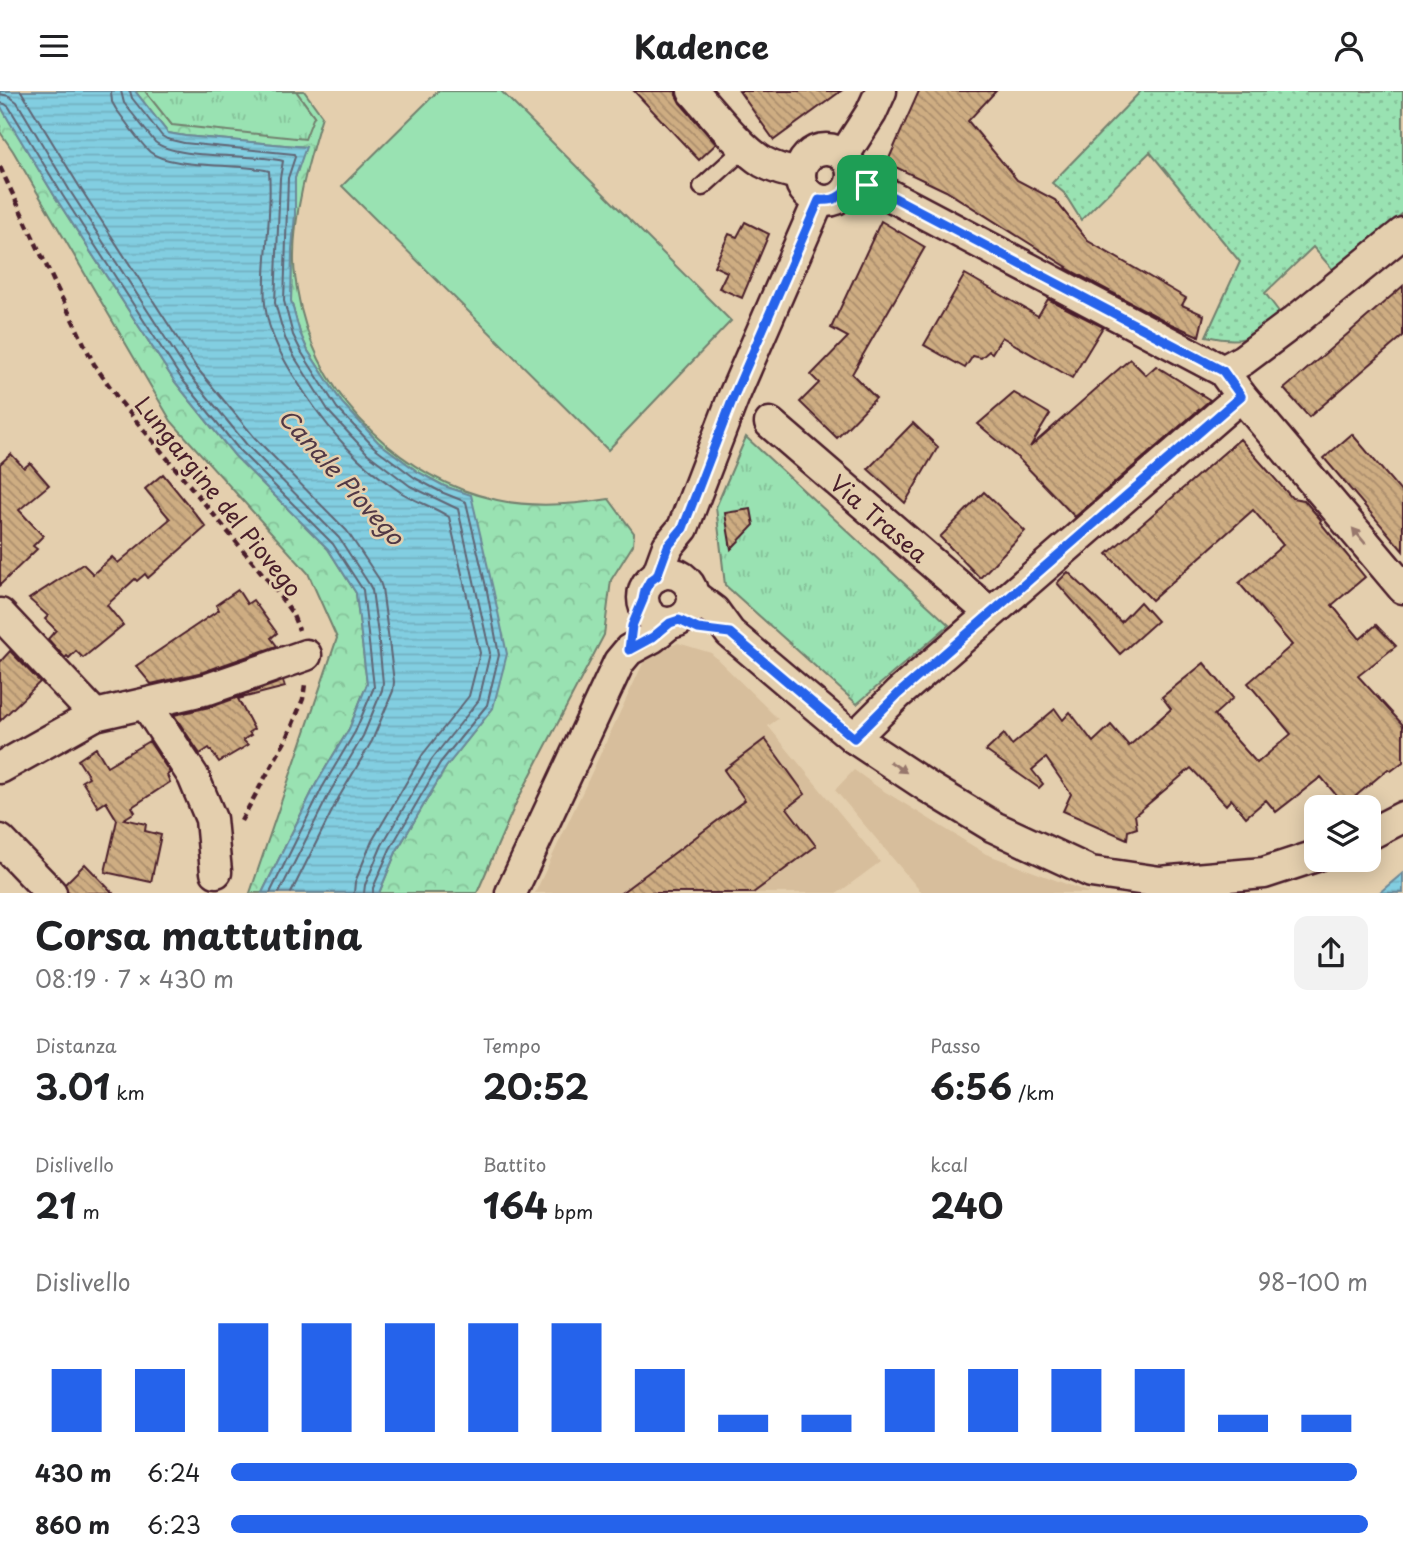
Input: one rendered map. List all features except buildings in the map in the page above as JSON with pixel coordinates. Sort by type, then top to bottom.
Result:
[{"type":"street","points":[[693,91],[761,161],[800,174]]},
{"type":"street","points":[[881,91],[848,167],[849,188],[836,199],[828,201],[811,196],[805,190],[800,174],[804,159],[816,150],[831,148],[848,167],[876,188],[1223,371],[1241,396],[1403,588]]},
{"type":"street","points":[[629,650],[632,626],[668,546],[683,528],[737,387],[819,200]]},
{"type":"street","points":[[1223,371],[1243,360],[1295,321],[1403,233]]},
{"type":"street","points":[[854,738],[898,694],[1241,396]]},
{"type":"street","name":"Via Trasea","points":[[770,423],[990,613]]},
{"type":"street","points":[[511,893],[620,662],[629,650],[653,637],[683,606],[689,551],[683,528]]},
{"type":"street","points":[[683,606],[660,621],[650,615],[650,588],[667,573],[677,574],[685,579],[683,606],[698,629],[730,633],[854,738],[929,787],[994,827],[1091,871],[1160,882],[1264,873],[1304,860]]},
{"type":"street","points":[[0,614],[95,715]]},
{"type":"street","points":[[0,768],[95,715],[208,689],[306,655]]},
{"type":"street","points":[[146,704],[193,776],[211,819],[216,872]]},
{"type":"street","points":[[1381,828],[1403,817]]},
{"type":"street","points":[[0,840],[51,893]]},
{"type":"lane","points":[[702,187],[746,148]]},
{"type":"path","name":"Lungargine del Piovego","points":[[0,167],[94,364],[127,410],[271,583],[292,613],[306,655],[303,699],[288,736],[240,823]]},
{"type":"shaded area","points":[[678,643],[711,653],[778,719],[768,726],[880,862],[838,893],[535,893],[646,657]]},
{"type":"shaded area","points":[[854,770],[986,854],[1090,893],[922,893],[835,790]]},
{"type":"green space","points":[[135,91],[145,91],[172,125],[314,116],[296,91],[304,91],[322,116],[296,225],[295,280],[312,344],[328,376],[349,406],[373,432],[400,455],[430,475],[463,490],[497,500],[539,505],[609,499],[634,533],[633,545],[611,580],[604,635],[516,803],[477,893],[379,893],[396,852],[446,767],[493,708],[471,496],[418,472],[378,442],[342,403],[308,351],[291,301],[295,178],[305,147],[168,133]]},
{"type":"green space","points":[[145,91],[296,91],[314,116],[305,139],[172,125]]},
{"type":"green space","points":[[438,91],[501,91],[731,321],[608,450],[342,186]]},
{"type":"green space","points":[[1141,91],[1403,91],[1403,213],[1334,271],[1313,247],[1265,293],[1280,313],[1254,334],[1230,340],[1206,336],[1240,262],[1150,152],[1081,220],[1064,193],[1052,183]]},
{"type":"green space","points":[[0,105],[57,200],[175,382],[235,456],[328,549],[356,593],[367,684],[349,729],[316,784],[262,893],[250,893],[337,638],[308,573],[171,421],[0,132]]},
{"type":"green space","points":[[746,437],[949,625],[857,704],[725,585],[716,507]]},
{"type":"water","name":"Canale Piovego","points":[[0,91],[135,91],[168,133],[306,147],[295,178],[291,301],[308,351],[342,403],[378,442],[418,472],[444,486],[471,495],[507,654],[493,708],[446,767],[396,852],[379,893],[262,893],[316,784],[349,729],[367,684],[356,593],[328,549],[235,456],[175,382],[9,121],[0,105]]},
{"type":"water","points":[[1403,873],[1403,893],[1379,893]]},
{"type":"route","points":[[852,180],[867,185],[1223,371],[1241,396],[898,694],[854,738],[730,633],[698,629],[679,620],[629,650],[632,626],[645,590],[657,576],[668,546],[683,528],[733,398],[819,200],[836,199],[849,188],[852,180]]}]
